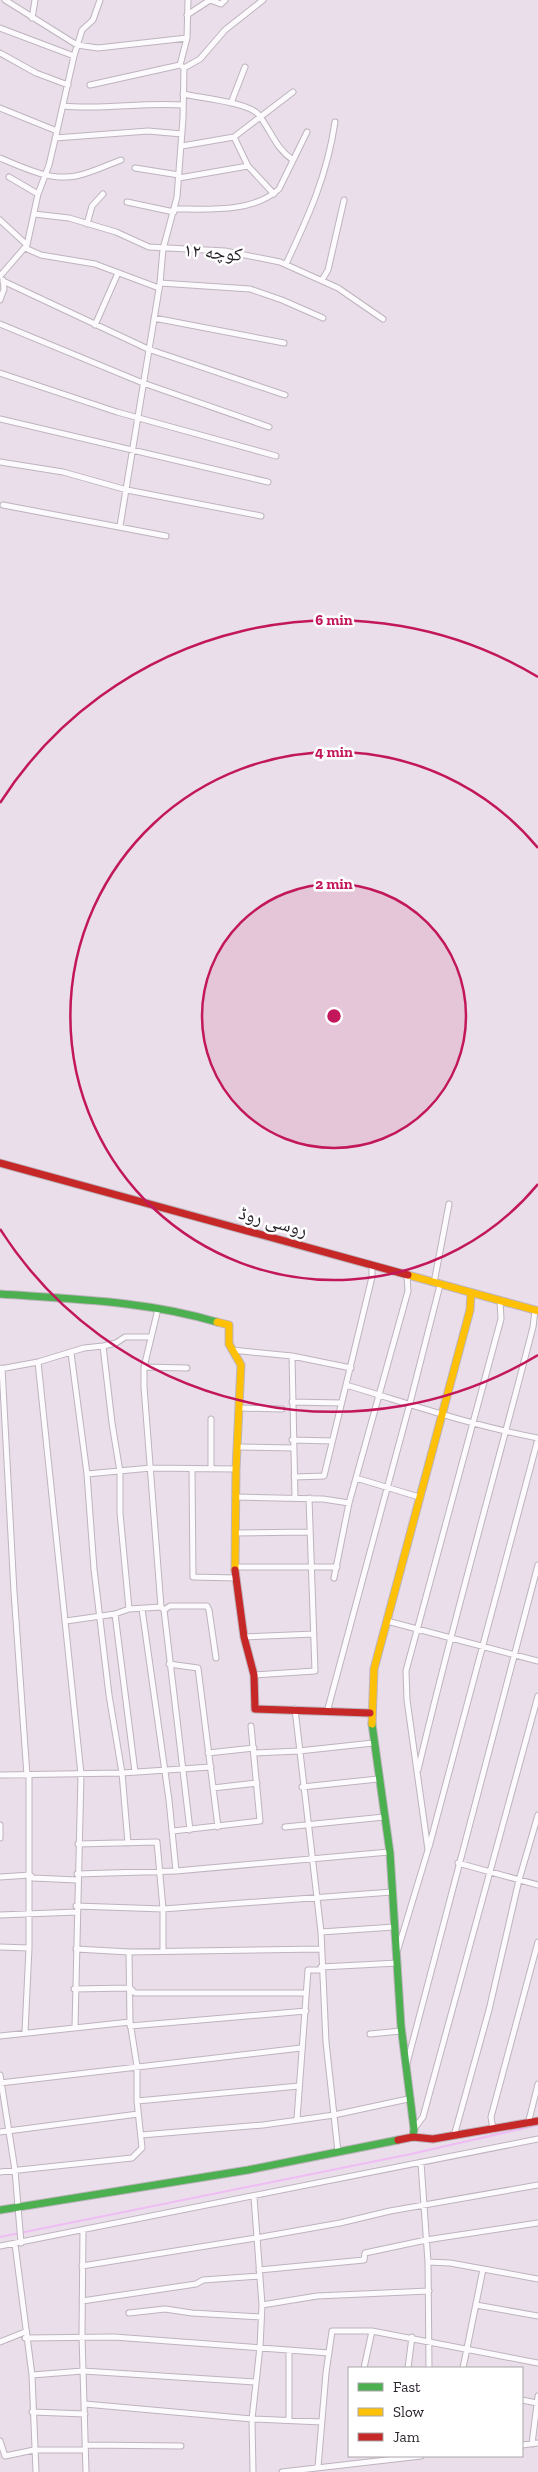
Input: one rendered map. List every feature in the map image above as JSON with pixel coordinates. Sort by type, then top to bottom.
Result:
[{"type":"street","points":[[6,0],[78,45],[104,48],[187,38]]},
{"type":"street","points":[[32,18],[35,0]]},
{"type":"street","points":[[0,300],[4,290],[2,277],[26,247],[38,194],[57,131],[74,56],[82,30],[93,20],[100,0]]},
{"type":"street","points":[[120,526],[127,490],[130,451],[138,418],[148,348],[160,285],[163,248],[174,211],[179,176],[182,146],[182,67],[187,38],[188,0]]},
{"type":"street","points":[[187,15],[210,0],[221,4],[225,0]]},
{"type":"street","points":[[90,85],[182,67],[200,59],[225,30],[263,0]]},
{"type":"street","points":[[0,29],[74,56]]},
{"type":"street","points":[[0,53],[36,73],[68,85]]},
{"type":"street","points":[[231,103],[245,67]]},
{"type":"street","points":[[182,146],[234,137],[294,92]]},
{"type":"street","points":[[183,94],[231,103],[257,112],[282,152],[293,160]]},
{"type":"street","points":[[63,106],[82,108],[153,103],[183,105]]},
{"type":"street","points":[[0,108],[57,131]]},
{"type":"street","points":[[286,264],[320,190],[330,158],[335,122]]},
{"type":"street","points":[[55,138],[148,131],[182,134]]},
{"type":"street","points":[[127,202],[174,211],[216,210],[246,205],[274,194],[279,189],[307,132]]},
{"type":"street","points":[[234,137],[248,166],[274,194]]},
{"type":"street","points":[[0,158],[44,175],[77,176],[121,160]]},
{"type":"street","points":[[135,168],[179,176],[248,166]]},
{"type":"street","points":[[9,177],[38,194]]},
{"type":"street","points":[[87,224],[92,206],[103,194]]},
{"type":"street","points":[[322,280],[328,270],[344,200]]},
{"type":"street","name":"کوچه ۱۲","points":[[34,214],[69,218],[116,232],[149,247],[225,251],[286,264],[338,288],[383,319]]},
{"type":"street","points":[[0,220],[26,247],[41,254],[95,264],[160,285],[250,290],[282,300],[323,318]]},
{"type":"street","points":[[95,325],[118,273]]},
{"type":"street","points":[[2,277],[95,325],[148,348],[285,395]]},
{"type":"street","points":[[154,318],[284,343]]},
{"type":"street","points":[[0,324],[143,383],[270,426]]},
{"type":"street","points":[[0,373],[138,418],[276,456]]},
{"type":"street","points":[[0,419],[268,482]]},
{"type":"street","points":[[0,462],[63,472],[127,490],[261,516]]},
{"type":"street","points":[[3,505],[166,536]]},
{"type":"street","name":"روسی روڈ","points":[[0,1163],[536,1310]]},
{"type":"street","points":[[327,1712],[410,1403],[437,1284],[450,1204]]},
{"type":"street","points":[[294,1477],[324,1476],[372,1277],[372,1266]]},
{"type":"street","points":[[334,1578],[349,1503],[408,1291],[407,1276]]},
{"type":"street","points":[[414,2129],[408,2099],[401,2031],[398,1963],[389,1852],[372,1743],[370,1692],[374,1669],[441,1412],[470,1310],[471,1293]]},
{"type":"street","points":[[0,1294],[138,1304],[158,1309],[181,1311],[229,1325],[228,1338],[232,1350],[241,1365],[235,1497],[235,1567],[244,1638],[254,1675],[255,1709],[370,1713]]},
{"type":"street","points":[[428,1850],[407,1700],[406,1671],[471,1424],[501,1319],[500,1301]]},
{"type":"street","points":[[158,1309],[144,1367],[162,1608],[190,1830]]},
{"type":"street","points":[[417,1773],[450,1637],[506,1432],[536,1310]]},
{"type":"street","points":[[25,2032],[30,1875],[28,1776],[14,1592],[1,1368],[38,1362],[84,1348],[116,1343],[125,1337],[151,1337]]},
{"type":"street","points":[[103,1346],[120,1472],[120,1513],[129,1610]]},
{"type":"street","points":[[232,1350],[292,1356],[350,1368]]},
{"type":"street","points":[[71,1353],[87,1474],[94,1569],[114,1733],[122,1773],[128,1843]]},
{"type":"street","points":[[292,1356],[292,1440],[295,1498]]},
{"type":"street","points":[[38,1362],[81,1774],[74,1989],[75,2027]]},
{"type":"street","points":[[144,1367],[188,1368]]},
{"type":"street","points":[[346,1385],[441,1412],[471,1424],[538,1438],[428,1850],[397,1953]]},
{"type":"street","points":[[292,1402],[341,1404]]},
{"type":"street","points":[[239,1408],[282,1409]]},
{"type":"street","points":[[211,1419],[211,1469]]},
{"type":"street","points":[[292,1440],[332,1441]]},
{"type":"street","points":[[237,1447],[293,1448]]},
{"type":"street","points":[[87,1474],[151,1468],[192,1470],[236,1469]]},
{"type":"street","points":[[192,1470],[193,1577],[236,1578]]},
{"type":"street","points":[[356,1478],[419,1497]]},
{"type":"street","points":[[235,1497],[309,1498],[349,1503]]},
{"type":"street","points":[[254,1675],[315,1671],[309,1498]]},
{"type":"street","points":[[235,1533],[310,1532]]},
{"type":"street","points":[[406,2068],[458,1863],[538,1565]]},
{"type":"street","points":[[235,1567],[336,1567]]},
{"type":"street","points":[[66,1621],[115,1614],[129,1610],[170,1606],[207,1606],[210,1610],[216,1658]]},
{"type":"street","points":[[142,1609],[173,1831],[176,1871]]},
{"type":"street","points":[[115,1614],[135,1772]]},
{"type":"street","points":[[387,1620],[538,1661]]},
{"type":"street","points":[[244,1638],[314,1634]]},
{"type":"street","points":[[169,1664],[198,1668],[218,1827]]},
{"type":"street","points":[[412,2137],[414,2129],[422,2117],[538,1696]]},
{"type":"street","points":[[295,1709],[302,1787],[309,1825],[317,1898],[321,1968],[338,2152]]},
{"type":"street","points":[[173,1831],[260,1822],[251,1726]]},
{"type":"street","points":[[208,1754],[254,1750],[299,1751],[372,1743]]},
{"type":"street","points":[[0,1775],[122,1773],[210,1767]]},
{"type":"street","points":[[302,1787],[378,1779]]},
{"type":"street","points":[[213,1788],[257,1783]]},
{"type":"street","points":[[454,2136],[489,2010],[519,1880],[538,1815]]},
{"type":"street","points":[[285,1827],[384,1817]]},
{"type":"street","points":[[0,1825],[0,1838]]},
{"type":"street","points":[[78,1844],[157,1842],[163,1909],[163,1952]]},
{"type":"street","points":[[0,1877],[30,1875],[33,1878],[77,1877],[176,1871],[389,1852]]},
{"type":"street","points":[[458,1863],[538,1885]]},
{"type":"street","points":[[0,1915],[76,1909],[163,1909],[392,1892]]},
{"type":"street","points":[[320,1932],[394,1927]]},
{"type":"street","points":[[493,2130],[491,2117],[538,1942]]},
{"type":"street","points":[[0,1947],[29,1948]]},
{"type":"street","points":[[76,1949],[129,1952],[321,1949]]},
{"type":"street","points":[[0,2172],[132,2158],[142,2148],[137,2101],[137,2066],[130,2024],[129,1952]]},
{"type":"street","points":[[297,2119],[308,1970],[398,1963]]},
{"type":"street","points":[[74,1989],[130,1988],[135,1993],[305,1993]]},
{"type":"street","points":[[0,2036],[75,2027],[306,2011]]},
{"type":"street","points":[[370,2034],[401,2031]]},
{"type":"street","points":[[1,2083],[301,2048]]},
{"type":"street","points":[[0,2075],[19,2207],[21,2230],[18,2243],[25,2335],[32,2375],[32,2412],[36,2472]]},
{"type":"street","points":[[528,2124],[538,2084]]},
{"type":"street","points":[[137,2101],[299,2086]]},
{"type":"street","points":[[141,2136],[263,2125],[334,2115],[408,2099]]},
{"type":"street","points":[[0,2132],[138,2114]]},
{"type":"street","points":[[0,2210],[248,2170],[412,2137],[433,2139],[538,2121]]},
{"type":"street","points":[[0,2246],[254,2197],[538,2138]]},
{"type":"street","points":[[421,2163],[428,2262],[429,2367]]},
{"type":"street","points":[[82,2266],[256,2238],[538,2185]]},
{"type":"street","points":[[253,2472],[252,2419],[260,2347],[262,2305],[254,2197]]},
{"type":"street","points":[[82,2301],[196,2284],[203,2280],[364,2260],[365,2253],[426,2240],[538,2223]]},
{"type":"street","points":[[83,2230],[82,2336],[86,2472]]},
{"type":"street","points":[[428,2262],[538,2279]]},
{"type":"street","points":[[463,2367],[483,2269]]},
{"type":"street","points":[[262,2305],[317,2296],[429,2291]]},
{"type":"street","points":[[476,2305],[538,2316]]},
{"type":"street","points":[[129,2313],[165,2309],[192,2313],[261,2316]]},
{"type":"street","points":[[318,2467],[332,2331],[372,2331],[412,2337],[467,2350],[538,2363]]},
{"type":"street","points":[[364,2367],[372,2331]]},
{"type":"street","points":[[0,2342],[25,2335],[82,2336],[260,2347],[329,2354]]},
{"type":"street","points":[[408,2367],[412,2337]]},
{"type":"street","points":[[288,2420],[289,2350]]},
{"type":"street","points":[[32,2375],[84,2371],[256,2382]]},
{"type":"street","points":[[535,2444],[538,2396]]},
{"type":"street","points":[[523,2400],[537,2403]]},
{"type":"street","points":[[85,2404],[252,2419],[322,2422]]},
{"type":"street","points":[[32,2412],[85,2414]]},
{"type":"street","points":[[0,2441],[5,2456],[34,2450],[86,2447],[181,2446]]},
{"type":"street","points":[[361,2457],[361,2463]]},
{"type":"street","points":[[282,2472],[397,2457]]},
{"type":"waterway","points":[[0,2237],[411,2154],[538,2125]]},
{"type":"traffic: fast","points":[[0,1294],[137,1305],[164,1309],[217,1322]]},
{"type":"traffic: fast","points":[[372,1724],[390,1853],[401,2026],[414,2129],[413,2137]]},
{"type":"traffic: fast","points":[[0,2210],[248,2170],[398,2140]]},
{"type":"traffic: slow","points":[[408,1275],[538,1311]]},
{"type":"traffic: slow","points":[[372,1724],[374,1669],[470,1310],[471,1293]]},
{"type":"traffic: slow","points":[[217,1322],[229,1325],[229,1344],[241,1365],[236,1469],[235,1570]]},
{"type":"traffic: jam","points":[[0,1163],[408,1275]]},
{"type":"traffic: jam","points":[[235,1570],[244,1637],[254,1675],[255,1709],[370,1713]]},
{"type":"traffic: jam","points":[[398,2140],[413,2137],[433,2139],[538,2121]]}]
